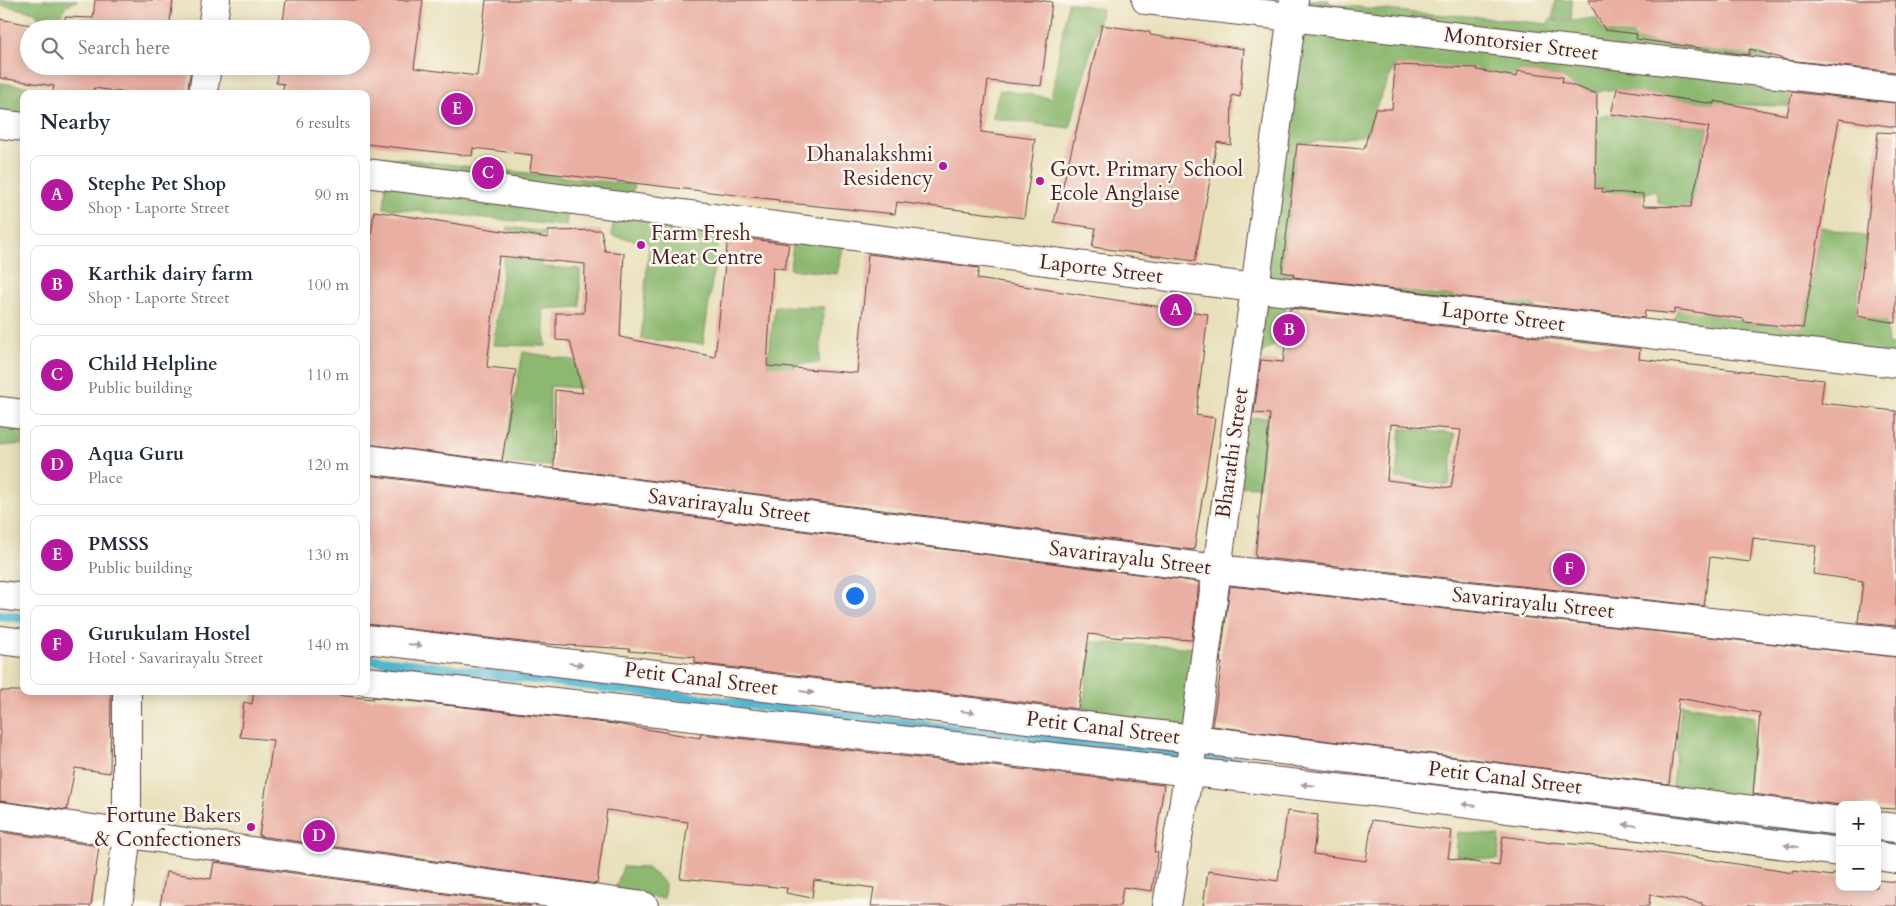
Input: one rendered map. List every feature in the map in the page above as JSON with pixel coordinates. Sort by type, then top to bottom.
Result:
[{"type":"street","points":[[213,20],[216,0]]},
{"type":"street","name":"Montorsier Street","points":[[1146,0],[1292,8],[1896,88]]},
{"type":"street","name":"Bharathi Street","points":[[1166,906],[1191,755],[1292,8]]},
{"type":"street","points":[[204,90],[206,75]]},
{"type":"street","points":[[0,124],[20,126]]},
{"type":"street","name":"Laporte Street","points":[[370,174],[1254,288],[1896,363]]},
{"type":"street","points":[[0,411],[20,414]]},
{"type":"street","name":"Savarirayalu Street","points":[[370,460],[1217,569],[1896,642]]},
{"type":"street","points":[[0,595],[20,598]]},
{"type":"street","points":[[0,640],[20,642]]},
{"type":"street","name":"Petit Canal Street","points":[[370,640],[1191,755],[1400,795],[1836,851]]},
{"type":"street","name":"Petit Canal Street","points":[[370,681],[1191,755],[1836,821]]},
{"type":"street","points":[[118,906],[127,834],[127,695]]},
{"type":"street","points":[[0,816],[644,906]]},
{"type":"street","points":[[1881,826],[1896,828]]},
{"type":"street","points":[[1881,857],[1896,859]]},
{"type":"green space","points":[[0,0],[78,0],[65,7],[59,20],[41,20],[35,12],[0,5]]},
{"type":"green space","points":[[1297,0],[1329,0],[1329,4],[1548,24],[1550,19],[1567,21],[1596,18],[1604,32],[1634,35],[1636,40],[1750,56],[1752,52],[1806,69],[1296,14]]},
{"type":"green space","points":[[1555,0],[1572,0],[1571,19],[1553,19]]},
{"type":"green space","points":[[1068,2],[1102,9],[1070,128],[991,118],[1000,90],[1051,98]]},
{"type":"green space","points":[[1295,21],[1896,100],[1879,115],[1823,107],[1712,104],[1617,89],[1592,92],[1571,85],[1562,77],[1518,71],[1512,77],[1395,65],[1375,109],[1368,135],[1297,144],[1282,272],[1438,296],[1480,295],[1532,299],[1537,311],[1672,327],[1678,307],[1744,322],[1803,328],[1821,227],[1866,237],[1855,315],[1886,321],[1888,345],[1896,345],[1896,362],[1256,287]]},
{"type":"green space","points":[[0,83],[46,89],[20,90],[20,120],[0,118]]},
{"type":"green space","points":[[1611,114],[1708,127],[1697,180],[1709,195],[1680,215],[1670,207],[1658,202],[1656,190],[1643,194],[1612,193],[1602,188],[1571,190],[1562,168],[1596,168],[1597,117]]},
{"type":"green space","points":[[370,155],[634,185],[630,203],[370,170]]},
{"type":"green space","points":[[386,183],[568,206],[566,226],[384,208]]},
{"type":"green space","points":[[614,213],[720,225],[703,344],[641,339],[649,243],[612,236]]},
{"type":"green space","points":[[508,227],[544,232],[541,267],[580,269],[580,307],[543,309],[546,346],[493,345]]},
{"type":"green space","points":[[794,236],[844,244],[837,274],[790,269]]},
{"type":"green space","points":[[1259,293],[1312,306],[1286,306],[1280,341],[1252,359]]},
{"type":"green space","points":[[775,306],[824,307],[819,363],[796,364],[791,387],[765,384]]},
{"type":"green space","points":[[523,352],[591,363],[592,389],[550,386],[550,466],[503,463]]},
{"type":"green space","points":[[0,415],[20,418],[20,444],[0,446]]},
{"type":"green space","points":[[1268,417],[1259,487],[1232,486],[1241,419]]},
{"type":"green space","points":[[1401,428],[1455,434],[1449,485],[1396,478]]},
{"type":"green space","points":[[1091,642],[1199,648],[1186,732],[1082,718]]},
{"type":"green space","points":[[1682,704],[1755,717],[1747,799],[1671,792]]},
{"type":"green space","points":[[1458,832],[1500,836],[1498,860],[1456,856]]},
{"type":"green space","points":[[623,867],[647,868],[665,883],[664,898],[613,896]]},
{"type":"building","points":[[95,0],[173,0],[170,20],[65,20],[65,17],[93,18]]},
{"type":"building","points":[[286,0],[423,0],[414,68],[477,76],[486,0],[1038,0],[1052,2],[1041,86],[988,81],[981,132],[1035,139],[1024,218],[897,202],[895,214],[779,202],[779,200],[530,171],[532,155],[473,148],[472,156],[370,144],[370,90],[283,90],[284,84],[276,83],[277,75],[370,75],[370,20],[283,20]]},
{"type":"building","points":[[1588,0],[1896,0],[1896,72],[1787,60],[1750,49],[1749,55],[1636,39],[1637,34],[1605,30]]},
{"type":"building","points":[[0,19],[20,23],[20,75],[190,75],[188,90],[108,90],[94,88],[94,90],[53,90],[54,86],[0,78]]},
{"type":"building","points":[[1102,25],[1150,32],[1150,35],[1244,49],[1240,97],[1232,95],[1231,145],[1217,142],[1195,261],[1092,247],[1096,228],[1054,222]]},
{"type":"building","points":[[1395,65],[1477,68],[1477,70],[1517,77],[1518,71],[1563,77],[1562,82],[1597,94],[1595,189],[1603,188],[1602,192],[1643,194],[1643,206],[1691,207],[1709,127],[1611,114],[1617,89],[1714,104],[1714,101],[1787,115],[1792,92],[1896,103],[1896,127],[1839,119],[1803,328],[1744,322],[1744,319],[1674,309],[1674,314],[1645,311],[1644,318],[1293,277],[1294,274],[1282,272],[1297,144],[1364,149],[1375,109],[1392,109]]},
{"type":"building","points":[[1878,132],[1896,133],[1896,323],[1857,316]]},
{"type":"building","points":[[374,211],[548,238],[548,231],[601,230],[605,251],[624,253],[620,337],[715,357],[728,236],[789,244],[785,269],[773,267],[767,366],[857,373],[868,254],[979,268],[977,279],[1208,314],[1196,415],[1215,418],[1194,550],[554,468],[555,390],[583,393],[570,341],[556,340],[556,313],[584,313],[585,264],[499,256],[487,367],[516,370],[502,461],[370,444],[370,244]]},
{"type":"building","points":[[1290,308],[1640,349],[1639,359],[1824,380],[1821,403],[1896,411],[1896,626],[1858,622],[1863,581],[1813,574],[1816,546],[1753,538],[1750,562],[1710,557],[1704,606],[1255,557],[1270,414],[1254,413],[1261,360],[1283,362]],"holes":[[[1391,424],[1461,430],[1451,488],[1387,480]]]},
{"type":"building","points":[[370,476],[1199,582],[1192,640],[1123,636],[1122,638],[1089,634],[1078,709],[695,663],[695,657],[629,651],[630,649],[531,643],[370,624]]},
{"type":"building","points":[[1230,586],[1896,657],[1896,809],[1881,808],[1881,801],[1836,801],[1836,804],[1753,794],[1760,713],[1679,698],[1669,784],[1212,726],[1222,663],[1220,663]]},
{"type":"building","points":[[0,691],[20,691],[20,695],[111,695],[110,773],[75,768],[67,810],[0,801]]},
{"type":"building","points":[[253,695],[336,695],[373,699],[373,697],[615,724],[700,738],[701,734],[1164,785],[1154,852],[1158,852],[1152,891],[1123,887],[1120,906],[871,906],[874,888],[814,880],[812,898],[786,893],[787,888],[680,878],[688,822],[607,810],[597,884],[259,836],[273,740],[240,737],[244,702],[252,704]]},
{"type":"building","points":[[1287,811],[1318,815],[1313,854],[1366,861],[1372,820],[1452,831],[1448,858],[1499,866],[1503,836],[1551,843],[1631,849],[1793,873],[1794,871],[1833,876],[1833,874],[1836,874],[1836,891],[1881,891],[1881,880],[1896,882],[1896,906],[1702,906],[1702,903],[1650,895],[1649,906],[1203,906],[1208,871],[1278,881]]},
{"type":"building","points":[[0,832],[99,846],[91,906],[0,906]]},
{"type":"building","points":[[214,862],[531,906],[160,906],[166,872],[211,879]]},
{"type":"waterway","points":[[0,615],[20,618]]},
{"type":"waterway","points":[[370,659],[1392,781]]},
{"type":"waterway","points":[[1479,791],[1836,836]]},
{"type":"waterway","points":[[1881,842],[1896,844]]},
{"type":"place","name":"PMSSS","points":[[457,109]]},
{"type":"place","name":"Dhanalakshmi Residency","points":[[943,166]]},
{"type":"place","name":"Child Helpline","points":[[488,173]]},
{"type":"place","name":"Govt. Primary School Ecole Anglaise","points":[[1040,181]]},
{"type":"place","name":"Farm Fresh Meat Centre","points":[[641,245]]},
{"type":"place","name":"Stephe Pet Shop","points":[[1176,310]]},
{"type":"place","name":"Karthik dairy farm","points":[[1289,330]]},
{"type":"place","name":"Gurukulam Hostel","points":[[1569,569]]},
{"type":"place","name":"Fortune Bakers & Confectioners","points":[[251,827]]},
{"type":"place","name":"Aqua Guru","points":[[319,836]]}]
